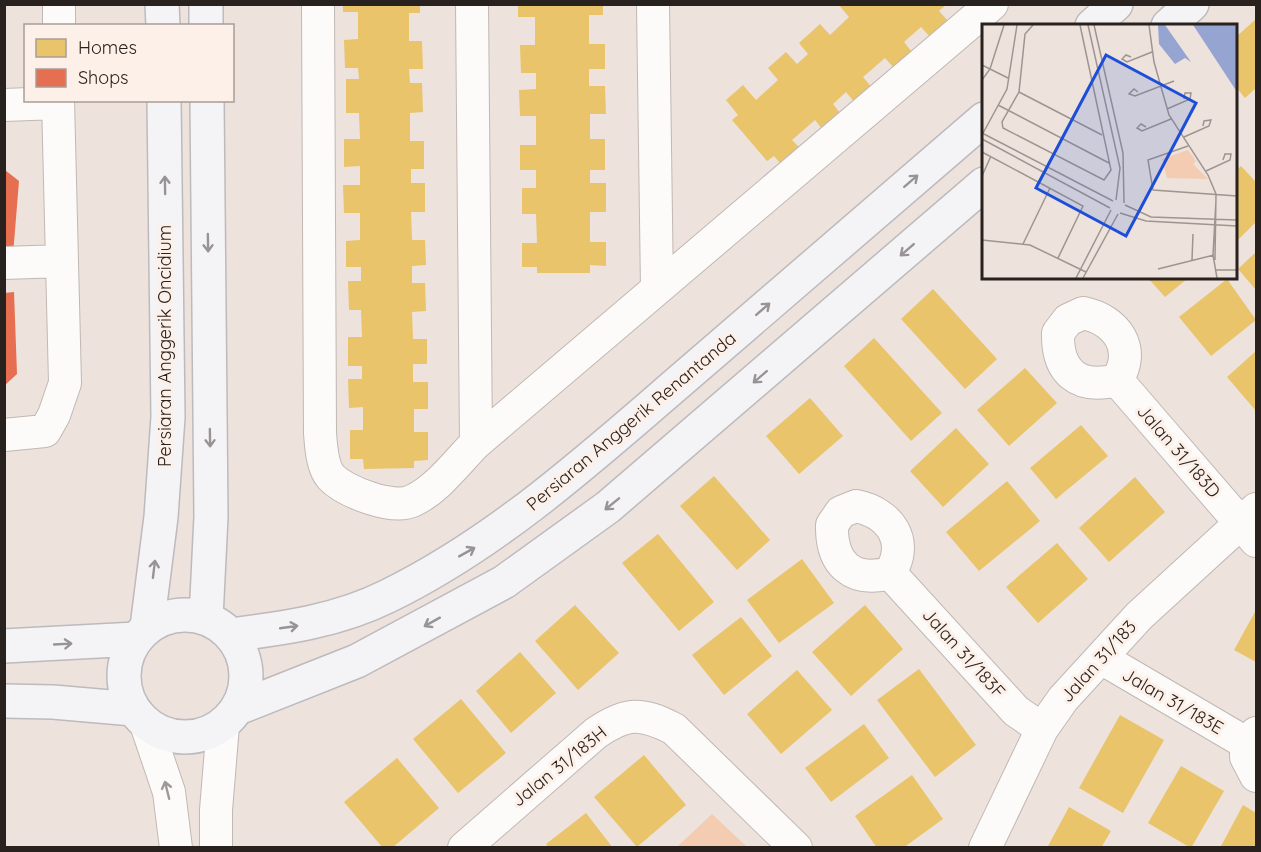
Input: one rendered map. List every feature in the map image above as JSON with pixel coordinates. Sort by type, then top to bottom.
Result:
[{"type":"main road","points":[[162,4],[163,24]]},
{"type":"main road","points":[[206,4],[206,24]]},
{"type":"main road","points":[[1094,24],[1116,4]]},
{"type":"main road","points":[[1170,24],[1192,4]]},
{"type":"main road","name":"Persiaran Anggerik Oncidium","points":[[141,633],[161,517],[168,417],[164,102]]},
{"type":"main road","points":[[207,102],[211,517],[218,627]]},
{"type":"main road","name":"Persiaran Anggerik Renantanda","points":[[218,627],[295,627],[335,618],[387,597],[484,542],[591,457],[982,121]]},
{"type":"main road","points":[[141,633],[124,666],[123,681],[140,716],[164,734],[185,738],[205,734],[230,716],[357,661],[504,582],[609,507],[982,186]]},
{"type":"main road","points":[[4,646],[141,633],[176,615],[191,615],[218,627],[244,658],[246,670],[244,690],[230,716]]},
{"type":"main road","points":[[4,701],[53,702],[140,716]]},
{"type":"street","points":[[59,4],[59,24]]},
{"type":"street","points":[[318,4],[320,421],[323,456],[330,476],[349,489],[391,503],[410,502],[430,489],[476,442],[992,4]]},
{"type":"street","points":[[472,4],[476,442]]},
{"type":"street","points":[[653,4],[657,289]]},
{"type":"street","points":[[4,105],[58,102],[65,384],[54,415],[45,431],[4,435]]},
{"type":"street","points":[[4,263],[62,261]]},
{"type":"street","name":"Jalan 31/183D","points":[[1117,380],[1251,524]]},
{"type":"street","name":"Jalan 31/183","points":[[985,848],[1042,729],[1063,699],[1139,616],[1251,524]]},
{"type":"street","name":"Jalan 31/183F","points":[[890,573],[1017,711],[1042,729]]},
{"type":"street","name":"Jalan 31/183E","points":[[1101,658],[1251,738],[1245,757],[1257,776]]},
{"type":"street","points":[[140,716],[169,792],[176,848]]},
{"type":"street","points":[[216,848],[216,810],[230,716]]},
{"type":"street","name":"Jalan 31/183H","points":[[464,848],[596,733],[614,721],[632,716],[651,717],[674,729],[796,848]]},
{"type":"shaded area","points":[[712,814],[747,847],[677,847]]},
{"type":"building: Homes","points":[[343,4],[420,4],[420,13],[409,13],[409,41],[422,41],[423,69],[409,69],[410,83],[422,83],[423,112],[410,113],[410,141],[424,141],[424,169],[411,169],[411,183],[425,183],[425,212],[411,212],[412,240],[425,240],[426,265],[412,266],[412,283],[425,283],[426,311],[412,312],[413,339],[427,339],[427,364],[413,364],[413,382],[428,382],[428,409],[414,409],[414,432],[428,432],[428,460],[414,461],[414,468],[364,469],[363,459],[350,459],[350,430],[363,430],[363,407],[349,408],[348,379],[362,379],[362,366],[348,366],[348,337],[362,337],[361,310],[349,310],[348,281],[361,281],[361,267],[346,267],[346,241],[360,240],[360,213],[344,213],[343,185],[360,185],[360,166],[344,167],[344,139],[360,139],[359,113],[346,113],[346,79],[359,79],[358,68],[345,68],[344,40],[358,39],[358,12],[343,12]]},
{"type":"building: Homes","points":[[838,4],[947,4],[939,11],[949,22],[931,38],[921,27],[904,42],[912,52],[894,68],[885,58],[863,77],[873,89],[856,104],[846,92],[833,104],[840,113],[822,129],[815,120],[792,140],[799,147],[780,163],[774,156],[767,161],[732,120],[738,115],[726,100],[743,85],[756,100],[778,80],[768,68],[786,52],[797,64],[808,54],[799,43],[820,24],[830,35],[849,17]]},
{"type":"building: Homes","points":[[518,5],[603,5],[603,15],[589,15],[589,44],[605,44],[605,69],[589,69],[589,86],[605,86],[606,114],[590,114],[590,139],[605,139],[605,170],[590,170],[590,183],[606,183],[606,212],[590,212],[590,242],[606,242],[606,266],[590,265],[590,273],[537,273],[537,267],[522,267],[522,243],[537,243],[536,214],[522,214],[522,188],[536,188],[536,170],[520,170],[520,145],[536,145],[536,116],[520,116],[519,90],[536,89],[536,73],[521,73],[520,45],[535,45],[535,17],[518,17]]},
{"type":"building: Homes","points":[[1256,19],[1256,88],[1245,98],[1237,88],[1237,36]]},
{"type":"building: Homes","points":[[1241,166],[1256,182],[1256,222],[1237,241],[1237,170]]},
{"type":"building: Homes","points":[[1256,252],[1256,290],[1238,269]]},
{"type":"building: Homes","points":[[1149,279],[1187,279],[1165,297]]},
{"type":"building: Homes","points":[[1227,279],[1256,320],[1211,356],[1179,317]]},
{"type":"building: Homes","points":[[933,289],[997,359],[965,389],[901,319]]},
{"type":"building: Homes","points":[[874,338],[942,413],[911,441],[844,366]]},
{"type":"building: Homes","points":[[1256,351],[1256,411],[1227,377]]},
{"type":"building: Homes","points":[[1025,368],[1057,403],[1009,446],[977,410]]},
{"type":"building: Homes","points":[[810,398],[843,436],[799,474],[766,436]]},
{"type":"building: Homes","points":[[1081,425],[1108,456],[1056,499],[1030,468]]},
{"type":"building: Homes","points":[[956,428],[989,464],[943,507],[910,471]]},
{"type":"building: Homes","points":[[714,476],[770,540],[737,570],[680,506]]},
{"type":"building: Homes","points":[[1135,477],[1165,512],[1109,562],[1079,528]]},
{"type":"building: Homes","points":[[1007,481],[1040,521],[979,571],[946,532]]},
{"type":"building: Homes","points":[[658,534],[714,602],[679,631],[622,563]]},
{"type":"building: Homes","points":[[1057,543],[1088,579],[1038,623],[1006,587]]},
{"type":"building: Homes","points":[[802,559],[834,603],[779,643],[747,600]]},
{"type":"building: Homes","points":[[575,605],[619,653],[578,690],[535,641]]},
{"type":"building: Homes","points":[[865,605],[903,649],[851,696],[812,652]]},
{"type":"building: Homes","points":[[1256,610],[1256,662],[1234,650]]},
{"type":"building: Homes","points":[[741,617],[772,656],[724,695],[692,655]]},
{"type":"building: Homes","points":[[520,652],[556,693],[511,733],[476,691]]},
{"type":"building: Homes","points":[[919,669],[976,745],[935,777],[877,700]]},
{"type":"building: Homes","points":[[797,670],[832,710],[781,754],[747,714]]},
{"type":"building: Homes","points":[[461,699],[506,753],[458,793],[413,739]]},
{"type":"building: Homes","points":[[1120,715],[1164,740],[1123,813],[1079,788]]},
{"type":"building: Homes","points":[[864,724],[889,758],[831,802],[805,768]]},
{"type":"building: Homes","points":[[644,755],[686,805],[637,847],[594,797]]},
{"type":"building: Homes","points":[[397,758],[439,808],[392,848],[383,848],[344,802]]},
{"type":"building: Homes","points":[[1181,766],[1224,791],[1191,848],[1148,823]]},
{"type":"building: Homes","points":[[912,775],[943,819],[903,848],[877,848],[855,816]]},
{"type":"building: Homes","points":[[1243,805],[1256,813],[1256,848],[1220,848]]},
{"type":"building: Homes","points":[[1069,807],[1111,831],[1101,848],[1047,848]]},
{"type":"building: Homes","points":[[586,813],[613,848],[549,848],[546,844]]},
{"type":"building: Shops","points":[[5,170],[19,181],[13,255],[5,255]]},
{"type":"building: Shops","points":[[14,292],[17,374],[4,386],[4,293]]}]
